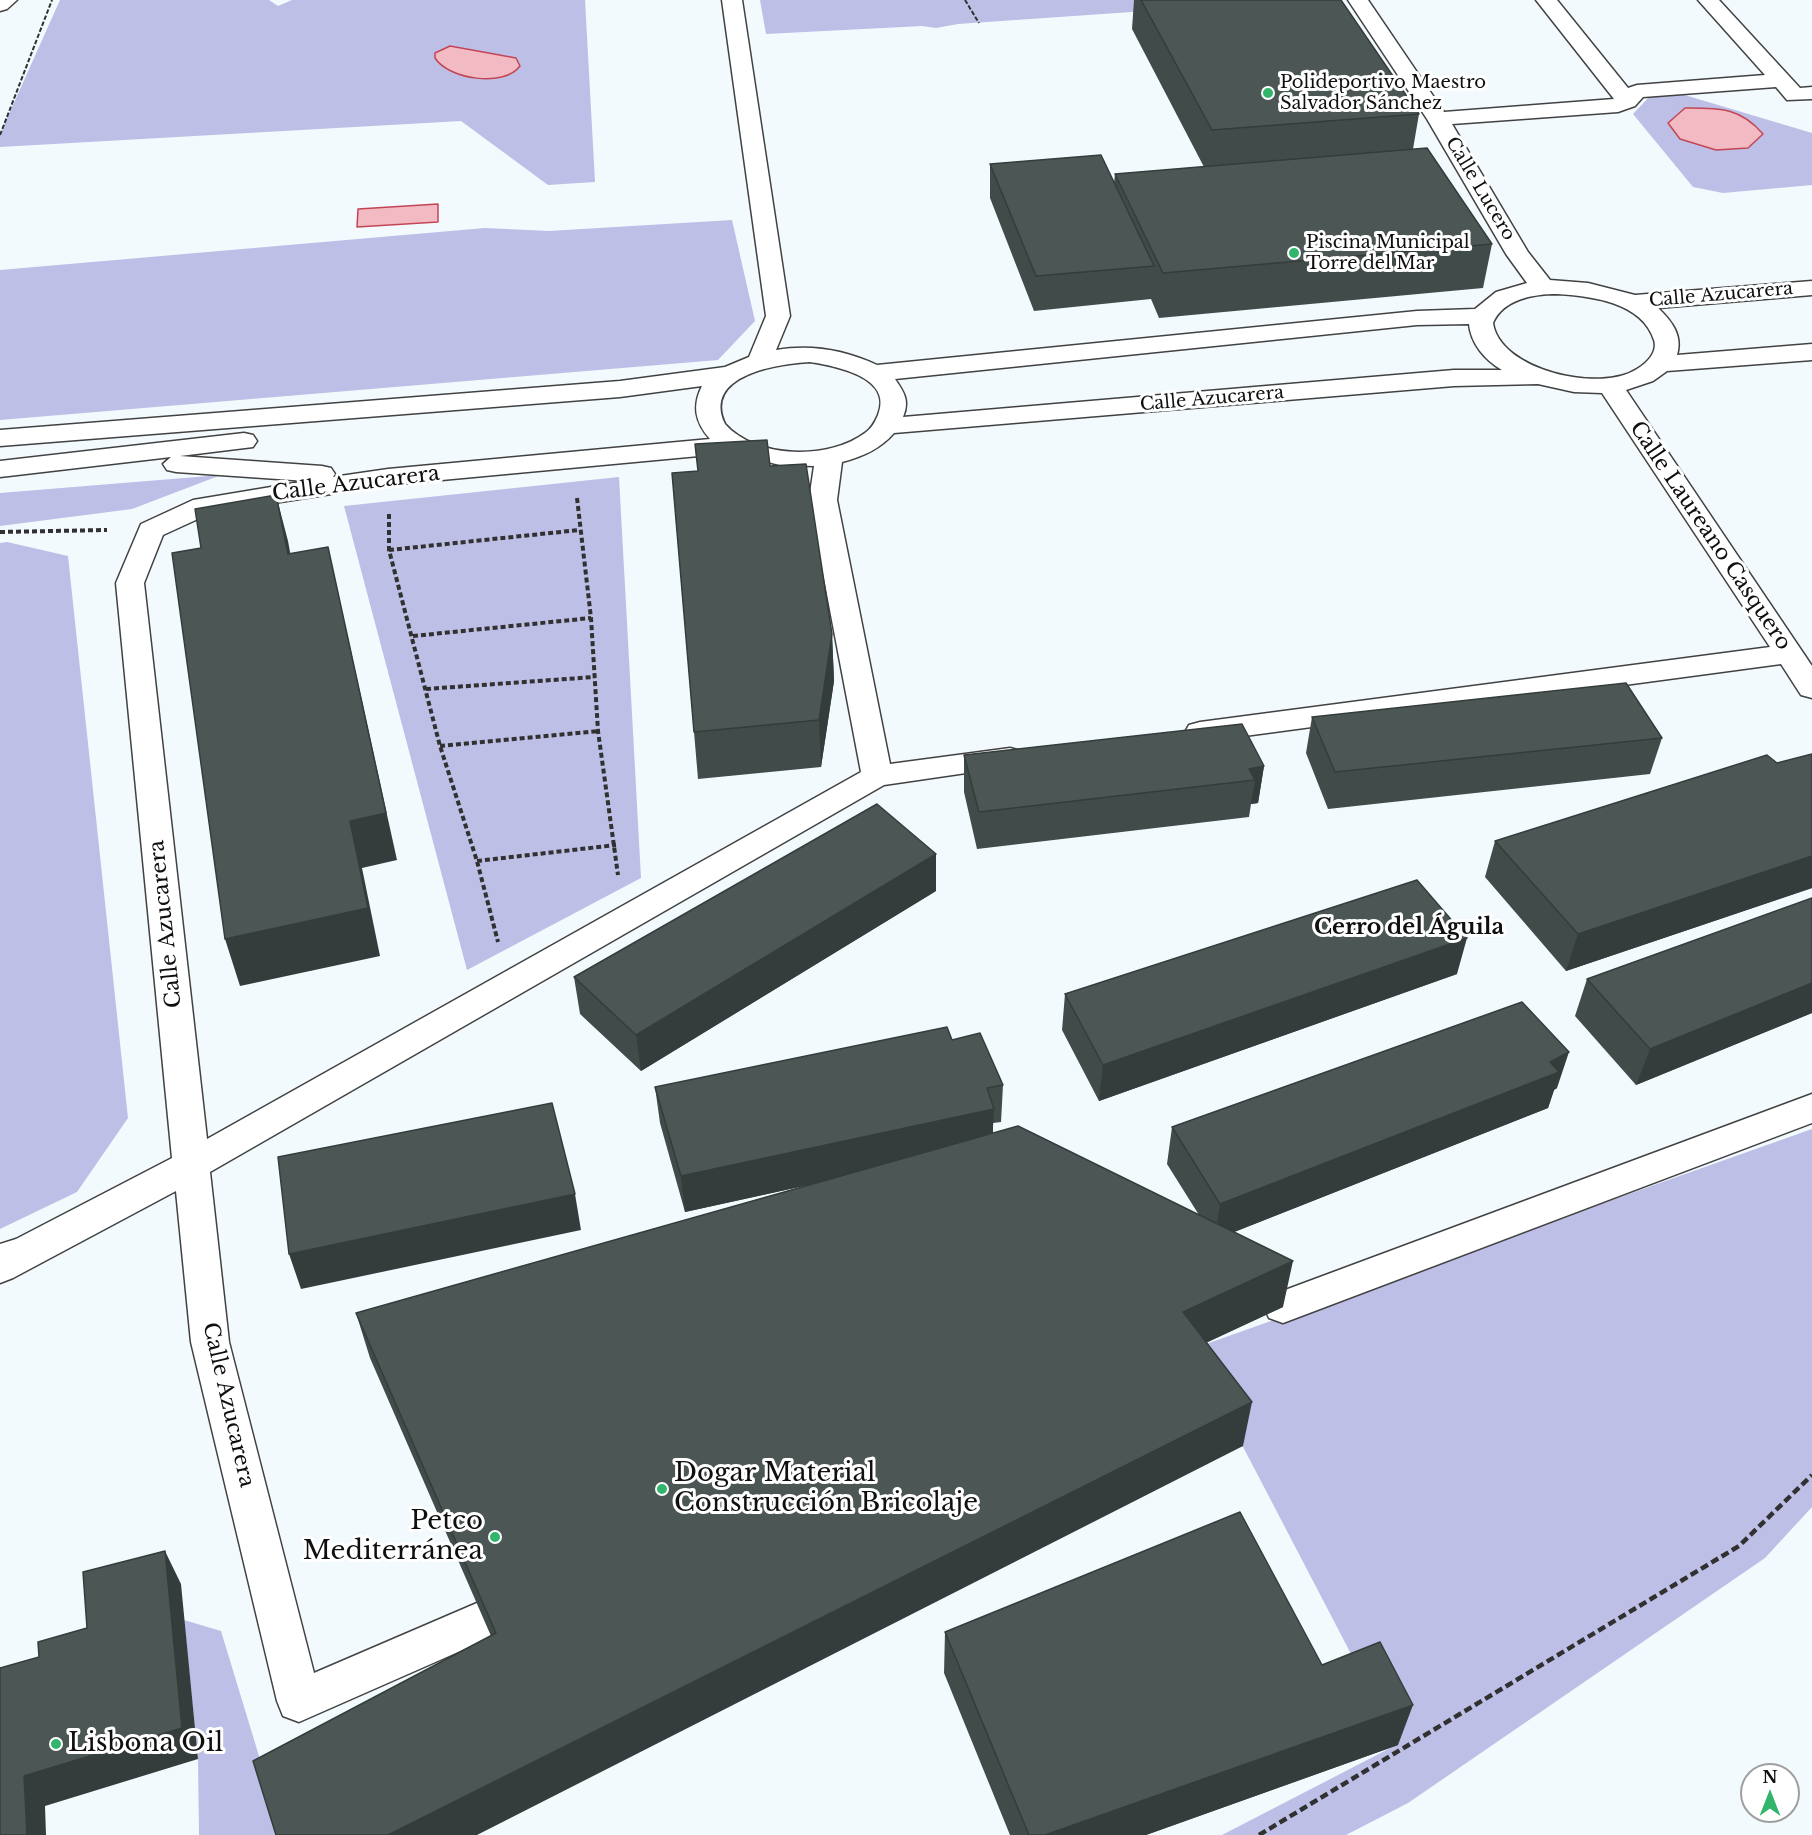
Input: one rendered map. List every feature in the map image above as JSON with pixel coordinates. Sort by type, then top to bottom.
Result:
[{"type":"street","points":[[0,5],[7,0]]},
{"type":"street","points":[[732,0],[778,316],[760,360]]},
{"type":"street","name":"Calle Lucero","points":[[1358,0],[1438,119],[1518,254],[1543,286]]},
{"type":"street","points":[[1546,0],[1627,101]]},
{"type":"street","points":[[1708,0],[1796,89]]},
{"type":"street","points":[[1438,119],[1618,106],[1637,91],[1796,89]]},
{"type":"street","points":[[1661,364],[1668,343],[1658,321],[1631,303],[1579,288],[1543,286],[1512,293],[1493,303],[1483,316],[1481,332],[1491,349],[1510,364],[1537,376],[1569,383],[1609,384],[1631,381],[1649,373],[1661,364],[1812,352]]},
{"type":"street","name":"Calle Azucarera","points":[[1631,303],[1812,288]]},
{"type":"street","points":[[778,316],[810,354]]},
{"type":"street","points":[[875,373],[1417,318],[1483,316]]},
{"type":"street","points":[[0,468],[269,438],[437,424],[620,389],[731,373],[760,360],[784,355],[810,354],[856,364],[875,373],[890,389],[894,408],[886,426],[872,439],[852,449],[829,456],[793,459],[775,457],[735,445],[718,434],[709,420],[706,405],[712,390],[731,373]]},
{"type":"street","name":"Calle Azucarera","points":[[886,426],[1454,378],[1537,376]]},
{"type":"street","name":"Calle Laureano Casquero","points":[[1609,384],[1812,688]]},
{"type":"street","points":[[0,438],[620,389]]},
{"type":"street","name":"Calle Azucarera","points":[[484,1620],[299,1701],[210,1342],[130,583],[151,530],[203,506],[388,477],[735,445]]},
{"type":"street","points":[[829,456],[823,500],[877,776]]},
{"type":"street","points":[[775,457],[823,500]]},
{"type":"street","points":[[78,459],[388,477]]},
{"type":"street","points":[[1173,736],[1789,654]]},
{"type":"street","points":[[10,1259],[192,1165],[877,776],[1043,753]]},
{"type":"street","points":[[1283,1307],[1812,1108]]},
{"type":"path","points":[[0,135],[52,0]]},
{"type":"path","points":[[965,0],[979,23]]},
{"type":"path","points":[[575,461],[579,530],[591,618],[598,730],[616,845],[621,921]]},
{"type":"path","points":[[388,477],[389,550],[440,746],[477,861],[508,985]]},
{"type":"path","points":[[0,532],[151,530]]},
{"type":"path","points":[[389,550],[579,530]]},
{"type":"path","points":[[413,636],[591,618]]},
{"type":"path","points":[[426,690],[594,676]]},
{"type":"path","points":[[440,746],[598,730]]},
{"type":"path","points":[[477,861],[616,845]]},
{"type":"path","points":[[1259,1835],[1739,1546],[1812,1474]]},
{"type":"shaded area","points":[[60,0],[269,0],[278,6],[292,0],[585,0],[595,182],[548,185],[461,121],[0,147],[0,134]]},
{"type":"shaded area","points":[[760,0],[1305,0],[958,24],[936,28],[922,26],[766,34]]},
{"type":"shaded area","points":[[450,46],[516,58],[520,66],[512,73],[502,77],[490,79],[463,76],[442,65],[435,58],[435,53]]},
{"type":"shaded area","points":[[1678,93],[1812,133],[1812,185],[1723,193],[1693,187],[1633,114],[1651,95]]},
{"type":"shaded area","points":[[1685,108],[1719,109],[1737,114],[1763,134],[1748,148],[1716,150],[1680,139],[1668,123]]},
{"type":"shaded area","points":[[438,204],[438,222],[357,227],[358,209]]},
{"type":"shaded area","points":[[732,220],[755,321],[718,360],[0,420],[0,270],[485,228],[549,231]]},
{"type":"shaded area","points":[[221,475],[132,509],[0,526],[0,493]]},
{"type":"shaded area","points":[[619,477],[641,878],[467,970],[344,506]]},
{"type":"shaded area","points":[[7,542],[68,556],[128,1118],[77,1192],[0,1229],[0,543]]},
{"type":"shaded area","points":[[1812,1129],[1812,1507],[1765,1558],[1408,1803],[1346,1835],[1222,1835],[1398,1744],[1192,1349]]},
{"type":"shaded area","points":[[184,1620],[221,1631],[283,1835],[199,1835],[198,1759]]},
{"type":"building","name":"Polideportivo Maestro Salvador Sánchez","points":[[1141,0],[1341,0],[1419,114],[1212,130]]},
{"type":"building","points":[[1427,148],[1492,244],[1163,273],[1115,174]]},
{"type":"building","points":[[1101,155],[1154,266],[1036,276],[990,164]]},
{"type":"building","points":[[767,440],[770,466],[806,464],[832,634],[819,720],[694,732],[672,473],[698,471],[695,444]]},
{"type":"building","points":[[276,495],[288,554],[328,547],[386,813],[350,821],[368,908],[225,939],[172,553],[201,548],[195,509]]},
{"type":"building","points":[[1626,683],[1662,738],[1335,772],[1312,717]]},
{"type":"building","points":[[1242,724],[1264,766],[1249,769],[1255,780],[979,812],[964,755]]},
{"type":"building","points":[[1812,754],[1812,856],[1578,934],[1495,841],[1767,755],[1777,763]]},
{"type":"building","points":[[877,804],[936,854],[636,1035],[574,977]]},
{"type":"building","points":[[1417,880],[1467,938],[1103,1065],[1065,994]]},
{"type":"building","points":[[1812,898],[1812,983],[1650,1049],[1587,979]]},
{"type":"building","points":[[1522,1002],[1569,1052],[1550,1062],[1559,1072],[1220,1204],[1172,1127]]},
{"type":"building","points":[[947,1027],[952,1040],[980,1033],[1003,1085],[987,1088],[994,1109],[681,1176],[655,1087]]},
{"type":"building","points":[[552,1103],[575,1194],[289,1254],[278,1157]]},
{"type":"building","name":"Dogar Material Construcción Bricolaje","points":[[1018,1126],[1293,1261],[1183,1312],[1252,1402],[388,1835],[276,1835],[253,1761],[496,1633],[356,1313]]},
{"type":"building","points":[[1240,1512],[1322,1665],[1380,1642],[1413,1705],[1045,1835],[1029,1835],[945,1632]]},
{"type":"building","points":[[165,1551],[182,1728],[24,1776],[27,1835],[0,1835],[0,1668],[39,1657],[38,1642],[87,1628],[83,1572]]},
{"type":"place","name":"Polideportivo Maestro Salvador Sánchez","points":[[1268,93]]},
{"type":"place","name":"Piscina Municipal Torre del Mar","points":[[1294,253]]},
{"type":"place","name":"Dogar Material Construcción Bricolaje","points":[[662,1489]]},
{"type":"place","name":"Petco Mediterránea","points":[[495,1537]]},
{"type":"place","name":"Lisbona Oil","points":[[56,1744]]},
{"type":"district","name":"Cerro del Águila","points":[[1409,928]]}]
